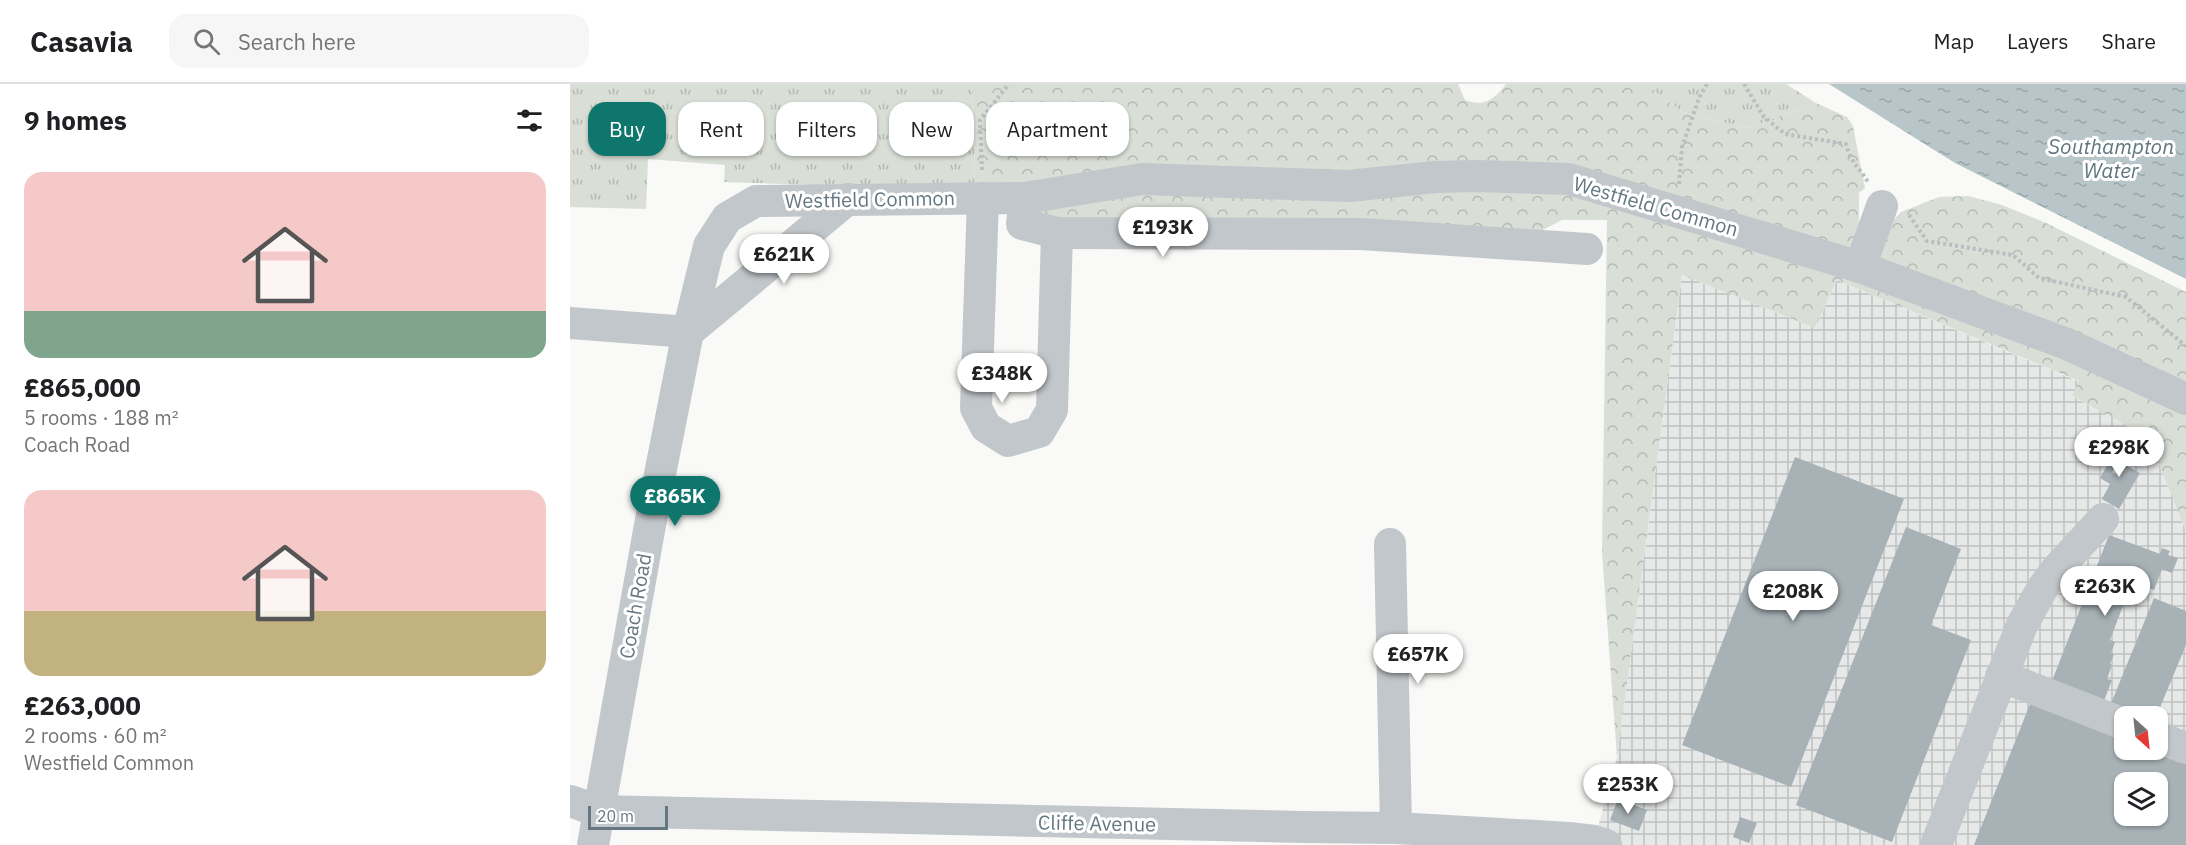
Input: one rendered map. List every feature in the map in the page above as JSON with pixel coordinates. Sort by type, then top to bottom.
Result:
[{"type":"street","name":"Westfield Common","points":[[756,201],[1025,198],[1142,179],[1349,186],[1427,178],[1476,176],[1569,179],[1860,267],[2067,344],[2186,399]]},
{"type":"street","name":"Westfield Common","points":[[983,198],[976,408],[986,427],[1008,441],[1039,432],[1052,410],[1057,233]]},
{"type":"street","points":[[1025,198],[1022,224],[1057,233],[1361,234],[1587,249]]},
{"type":"street","points":[[570,323],[688,332],[848,199]]},
{"type":"street","name":"Coach Road","points":[[593,845],[650,525],[688,332],[709,246],[727,218],[756,201]]},
{"type":"street","points":[[1860,267],[1882,206]]},
{"type":"street","points":[[1936,845],[2022,625],[2055,571],[2103,519]]},
{"type":"street","points":[[1390,544],[1396,828]]},
{"type":"street","points":[[2001,676],[2114,720]]},
{"type":"street","points":[[2168,741],[2186,748]]},
{"type":"street","name":"Cliffe Avenue","points":[[570,801],[599,812],[1304,836],[1396,828],[1600,843]]},
{"type":"path","points":[[983,198],[980,120],[1009,84]]},
{"type":"path","points":[[1677,212],[1682,147],[1699,98],[1707,84]]},
{"type":"path","points":[[1744,84],[1764,117],[1785,134],[1846,144],[1850,160],[1862,172],[1882,206],[1904,208],[1927,242],[2013,255],[2039,278],[2126,297],[2186,345]]},
{"type":"shaded area","points":[[1682,275],[1815,328],[1837,280],[2080,382],[2072,396],[2133,429],[2142,438],[2159,464],[2186,531],[2186,845],[1593,845],[1617,757]]},
{"type":"green space","points":[[570,84],[972,84],[973,102],[889,102],[889,156],[974,156],[974,151],[975,184],[841,186],[724,182],[725,165],[648,159],[646,209],[570,207]]},
{"type":"green space","points":[[972,84],[1458,84],[1465,100],[1478,103],[1493,98],[1506,84],[1652,84],[1655,92],[1684,113],[1748,128],[1816,103],[1847,117],[1853,126],[1865,188],[1859,193],[1859,233],[1878,237],[1901,212],[1939,197],[1968,196],[2002,205],[2046,223],[2186,292],[2186,531],[2159,464],[2142,438],[2133,429],[2072,396],[2079,381],[1837,280],[1815,328],[1682,275],[1617,757],[1602,552],[1607,220],[1562,220],[1527,238],[1060,224],[1043,215],[1025,198],[975,184]]},
{"type":"green space","points":[[1652,84],[1786,84],[1816,103],[1748,128],[1684,113],[1655,92]]},
{"type":"water","name":"Southampton Water","points":[[1829,84],[2186,84],[2186,279],[1955,163]]},
{"type":"building","points":[[2123,437],[2130,441],[2112,472],[2117,475],[2124,464],[2140,473],[2119,509],[2102,499],[2110,484],[2100,478]]},
{"type":"building","points":[[1795,457],[1904,499],[1791,787],[1682,745]]},
{"type":"building","points":[[1906,527],[1961,549],[1931,625],[1971,640],[1892,842],[1796,805]]},
{"type":"building","points":[[2109,535],[2160,554],[2162,548],[2170,551],[2168,555],[2178,558],[2172,573],[2162,569],[2154,590],[2132,582],[2110,640],[2115,642],[2111,653],[2114,654],[2110,664],[2112,665],[2107,679],[2112,680],[2102,706],[2050,686]]},
{"type":"building","points":[[2154,598],[2186,611],[2186,645],[2161,706],[2110,706]]},
{"type":"building","points":[[2032,699],[2114,730],[2114,760],[2168,760],[2168,753],[2186,758],[2186,845],[1974,845]]},
{"type":"building","points":[[1618,799],[1647,810],[1639,831],[1610,820]]},
{"type":"building","points":[[1740,817],[1757,823],[1749,843],[1733,837]]}]
